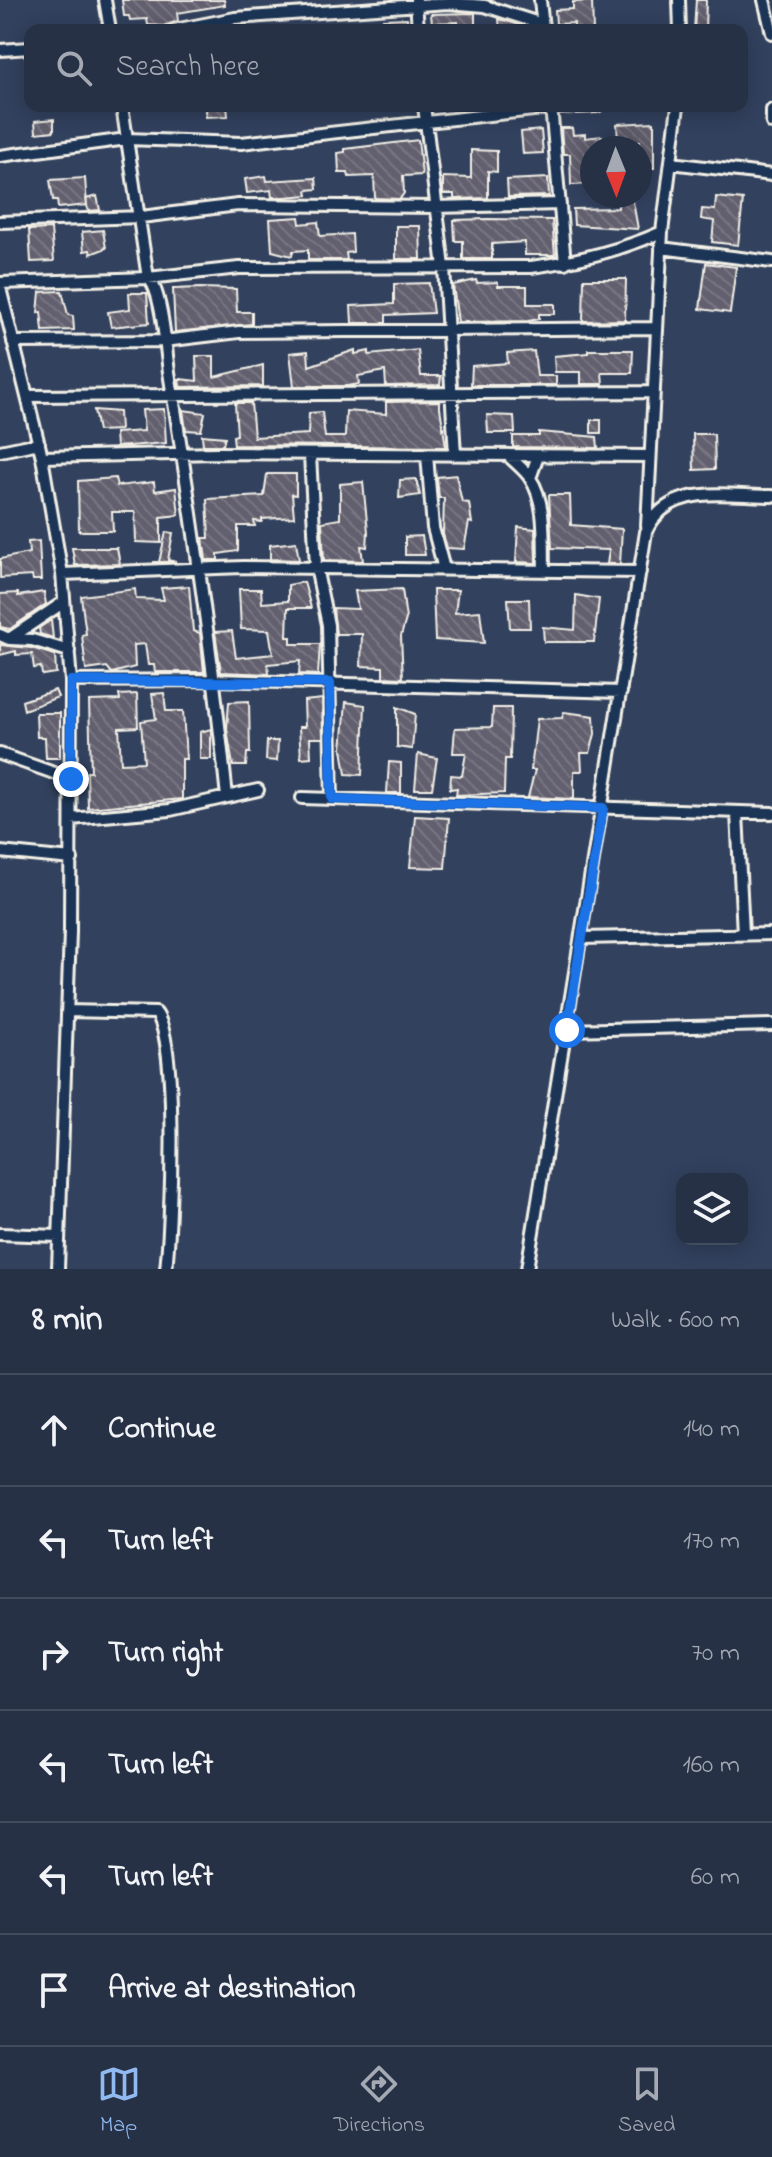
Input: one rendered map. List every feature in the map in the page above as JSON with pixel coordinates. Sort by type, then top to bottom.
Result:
[{"type":"street","points":[[105,0],[109,24]]},
{"type":"street","points":[[540,0],[543,24]]},
{"type":"street","points":[[679,0],[680,24]]},
{"type":"street","points":[[764,0],[772,33]]},
{"type":"street","points":[[416,3],[418,24]]},
{"type":"street","points":[[204,24],[235,18],[448,3],[485,6],[535,24]]},
{"type":"street","points":[[0,50],[24,48]]},
{"type":"street","points":[[772,110],[772,123]]},
{"type":"street","points":[[123,112],[148,278],[157,293],[215,680],[227,797]]},
{"type":"street","points":[[424,112],[444,267],[455,455]]},
{"type":"street","points":[[0,156],[127,139],[241,143],[509,112]]},
{"type":"street","points":[[551,112],[565,263]]},
{"type":"street","points":[[527,1269],[646,532],[662,232],[677,112]]},
{"type":"street","points":[[671,163],[772,175]]},
{"type":"street","points":[[0,222],[141,217],[238,205],[435,207],[560,204]]},
{"type":"street","points":[[58,1269],[72,859],[71,681],[62,574],[42,457],[0,286],[148,278],[239,268],[565,263],[621,250],[662,232]]},
{"type":"street","points":[[661,248],[772,262]]},
{"type":"street","points":[[13,342],[164,341],[239,332],[656,328]]},
{"type":"street","points":[[27,396],[653,392]]},
{"type":"street","points":[[0,451],[39,443]]},
{"type":"street","points":[[42,457],[179,454],[650,456]]},
{"type":"street","points":[[310,455],[316,567],[328,625],[332,799]]},
{"type":"street","points":[[427,455],[433,528],[444,569]]},
{"type":"street","points":[[508,455],[530,478],[542,518],[544,571]]},
{"type":"street","points":[[530,478],[538,456]]},
{"type":"street","points":[[646,532],[656,513],[688,495],[772,496]]},
{"type":"street","points":[[62,574],[316,567],[640,572]]},
{"type":"street","points":[[3,638],[64,602]]},
{"type":"street","points":[[3,638],[40,642],[69,651]]},
{"type":"street","points":[[71,681],[215,680],[621,692]]},
{"type":"street","points":[[0,754],[71,779]]},
{"type":"street","points":[[71,819],[170,810],[258,790]]},
{"type":"street","points":[[302,798],[772,813]]},
{"type":"street","points":[[737,813],[743,934]]},
{"type":"street","points":[[0,852],[72,859]]},
{"type":"street","points":[[582,938],[772,934]]},
{"type":"street","points":[[67,1011],[156,1013],[159,1016],[167,1060],[171,1162],[166,1269]]},
{"type":"street","points":[[567,1030],[772,1025]]},
{"type":"street","points":[[0,1234],[59,1236]]},
{"type":"building","points":[[122,0],[224,0],[225,5],[177,13],[178,21],[169,24],[148,24],[147,19],[130,20],[129,16],[124,16]]},
{"type":"building","points":[[696,0],[706,0],[705,24],[694,24]]},
{"type":"building","points":[[592,1],[593,24],[556,24],[555,10],[573,9],[573,2]]},
{"type":"building","points":[[475,13],[475,24],[432,23],[431,14]]},
{"type":"building","points":[[407,18],[408,24],[383,24],[383,19]]},
{"type":"building","points":[[499,19],[516,24],[499,24]]},
{"type":"building","points":[[206,112],[228,112],[228,116],[206,117]]},
{"type":"building","points":[[54,119],[54,131],[36,133],[35,121]]},
{"type":"building","points":[[654,122],[654,168],[652,136],[618,136],[617,124]]},
{"type":"building","points":[[561,128],[572,128],[573,135],[585,134],[580,136],[580,184],[571,185],[570,154],[563,154]]},
{"type":"building","points":[[541,130],[543,153],[523,154],[521,132]]},
{"type":"building","points":[[418,140],[422,175],[403,176],[404,193],[400,199],[375,198],[374,176],[349,177],[348,173],[339,173],[338,153],[345,152],[345,149]]},
{"type":"building","points":[[471,150],[497,151],[497,172],[488,171],[488,198],[454,199],[454,194],[443,194],[443,177],[471,178]]},
{"type":"building","points":[[266,176],[267,181],[316,178],[317,189],[307,190],[308,195],[285,197],[272,197],[271,190],[247,193],[245,179]]},
{"type":"building","points":[[85,178],[87,205],[58,208],[57,200],[53,200],[50,180]]},
{"type":"building","points":[[548,178],[549,196],[508,197],[507,180]]},
{"type":"building","points":[[97,196],[100,210],[88,211],[86,199]]},
{"type":"building","points":[[716,197],[743,200],[738,245],[712,242],[714,221],[701,219],[702,209],[715,210]]},
{"type":"building","points":[[634,208],[638,229],[574,225],[573,209]]},
{"type":"building","points":[[299,217],[300,224],[318,222],[320,236],[352,234],[353,252],[346,253],[347,260],[308,260],[308,250],[293,251],[292,256],[272,251],[270,219]]},
{"type":"building","points":[[454,220],[552,220],[555,255],[525,255],[525,242],[492,244],[492,259],[463,259],[463,241],[455,241]]},
{"type":"building","points":[[396,226],[420,226],[421,259],[396,259]]},
{"type":"building","points":[[51,229],[54,261],[31,262],[29,230]]},
{"type":"building","points":[[103,230],[106,248],[91,254],[90,250],[84,251],[82,232]]},
{"type":"building","points":[[706,263],[736,267],[730,313],[700,309]]},
{"type":"building","points":[[584,279],[626,279],[625,320],[583,321]]},
{"type":"building","points":[[476,280],[477,283],[498,282],[498,286],[527,286],[527,304],[555,304],[555,314],[539,314],[539,319],[528,321],[458,322],[453,285]]},
{"type":"building","points":[[429,283],[433,313],[386,315],[386,323],[352,323],[351,306],[394,304],[394,284]]},
{"type":"building","points":[[173,289],[236,289],[237,312],[252,312],[252,324],[175,332]]},
{"type":"building","points":[[62,291],[68,315],[73,316],[74,330],[43,331],[41,312],[38,313],[40,292]]},
{"type":"building","points":[[129,293],[147,293],[149,323],[111,327],[108,312],[130,309]]},
{"type":"building","points":[[355,350],[355,354],[369,351],[369,355],[418,350],[421,376],[441,376],[440,385],[386,386],[385,371],[358,376],[359,384],[348,386],[294,386],[290,353],[308,351],[309,366]]},
{"type":"building","points":[[588,350],[633,350],[632,373],[602,373],[603,384],[581,384],[581,372],[555,372],[554,356],[588,353]]},
{"type":"building","points":[[534,351],[537,376],[556,376],[556,385],[471,385],[472,366],[508,363],[507,353]]},
{"type":"building","points":[[196,356],[214,356],[214,377],[263,365],[263,386],[180,387],[179,379],[197,381]]},
{"type":"building","points":[[439,401],[446,447],[234,445],[233,436],[237,435],[235,403],[251,403],[254,437],[308,434],[309,413],[322,412],[325,437],[345,437],[346,411],[386,414],[386,402]]},
{"type":"building","points":[[164,409],[166,443],[116,447],[115,433],[144,431],[142,410]]},
{"type":"building","points":[[94,410],[119,412],[120,430],[98,431]]},
{"type":"building","points":[[183,410],[205,413],[201,431],[186,430]]},
{"type":"building","points":[[487,415],[514,416],[515,433],[488,433]]},
{"type":"building","points":[[591,420],[601,420],[601,433],[591,433]]},
{"type":"building","points":[[539,432],[597,437],[598,448],[513,447],[513,436],[539,436]]},
{"type":"building","points":[[693,434],[714,434],[715,469],[694,470]]},
{"type":"building","points":[[202,435],[225,437],[223,445],[203,445]]},
{"type":"building","points":[[267,474],[296,474],[296,495],[292,494],[294,517],[262,519],[262,522],[254,521],[255,526],[238,526],[238,551],[218,554],[218,560],[206,560],[203,538],[209,538],[207,499],[264,496]]},
{"type":"building","points":[[456,475],[462,502],[469,503],[472,523],[469,522],[464,549],[447,548],[443,534],[444,498],[439,498],[437,477]]},
{"type":"building","points":[[115,478],[117,486],[154,482],[155,491],[176,488],[179,515],[161,517],[161,543],[136,542],[135,512],[112,512],[113,531],[79,531],[78,481]]},
{"type":"building","points":[[416,479],[420,495],[399,498],[400,480]]},
{"type":"building","points":[[363,482],[368,532],[367,547],[361,546],[363,561],[324,560],[322,522],[340,519],[340,484]]},
{"type":"building","points":[[549,495],[570,495],[571,525],[622,529],[620,564],[607,564],[609,550],[552,548]]},
{"type":"building","points":[[518,527],[535,529],[536,563],[516,562]]},
{"type":"building","points":[[166,532],[173,533],[168,560],[176,562],[159,562]]},
{"type":"building","points":[[422,536],[425,555],[405,555],[405,537]]},
{"type":"building","points":[[39,541],[41,580],[33,580],[32,576],[0,578],[0,559],[29,553],[28,542]]},
{"type":"building","points":[[296,542],[299,560],[270,559],[270,545]]},
{"type":"building","points":[[72,548],[117,548],[120,564],[75,565]]},
{"type":"building","points":[[304,582],[311,608],[288,608],[287,637],[291,637],[291,644],[320,644],[318,675],[299,674],[300,661],[268,664],[269,674],[221,672],[215,632],[232,631],[236,658],[273,654],[269,630],[241,629],[239,589],[261,589],[262,603],[288,601],[288,585]]},
{"type":"building","points":[[189,586],[193,631],[200,633],[204,672],[155,672],[154,665],[148,665],[145,644],[134,645],[135,667],[112,673],[107,667],[86,670],[82,635],[86,634],[81,596],[135,589],[136,599],[164,600],[161,588]]},
{"type":"building","points":[[402,589],[406,619],[401,636],[403,678],[383,677],[383,667],[361,666],[362,634],[336,634],[333,608],[358,609],[355,591]]},
{"type":"building","points":[[433,590],[458,590],[455,613],[480,611],[484,643],[435,640]]},
{"type":"building","points":[[44,592],[46,604],[10,629],[0,627],[0,594],[18,593],[18,596]]},
{"type":"building","points":[[576,595],[599,599],[594,642],[544,642],[543,627],[575,630]]},
{"type":"building","points":[[508,599],[529,599],[530,628],[510,628]]},
{"type":"building","points":[[51,620],[53,638],[40,634],[39,628]]},
{"type":"building","points":[[0,645],[31,648],[55,655],[56,673],[42,675],[41,667],[34,668],[32,654],[16,655],[16,651],[0,655]]},
{"type":"building","points":[[55,690],[58,697],[24,710],[22,701]]},
{"type":"building","points":[[164,693],[166,711],[183,711],[186,759],[182,759],[182,799],[88,808],[87,772],[91,772],[89,701],[120,700],[119,695],[137,694],[138,727],[119,728],[121,763],[144,762],[141,721],[156,719],[152,694]]},
{"type":"building","points":[[322,699],[323,738],[310,738],[311,757],[301,758],[299,727],[305,727],[304,701]]},
{"type":"building","points":[[249,701],[250,753],[247,753],[246,766],[233,766],[227,729],[229,702]]},
{"type":"building","points":[[346,702],[365,705],[362,775],[346,774],[342,749]]},
{"type":"building","points":[[397,707],[415,714],[412,749],[397,747]]},
{"type":"building","points":[[493,708],[511,708],[510,759],[505,759],[504,793],[456,795],[457,788],[450,789],[451,775],[462,776],[466,753],[453,753],[455,728],[492,727]]},
{"type":"building","points":[[564,712],[594,716],[595,734],[590,753],[581,753],[582,771],[574,771],[574,799],[528,797],[535,770],[531,770],[537,719],[562,718]]},
{"type":"building","points":[[36,713],[60,713],[60,758],[46,758],[45,737],[37,737]]},
{"type":"building","points":[[211,729],[211,759],[200,759],[200,732]]},
{"type":"building","points":[[267,741],[278,741],[277,761],[266,760]]},
{"type":"building","points":[[418,754],[437,758],[432,789],[415,789]]},
{"type":"building","points":[[389,762],[401,763],[401,793],[387,793]]},
{"type":"building","points":[[415,816],[449,818],[445,868],[410,867]]},
{"type":"route","points":[[71,779],[71,681],[330,683],[332,799],[603,808],[567,1030]]}]
